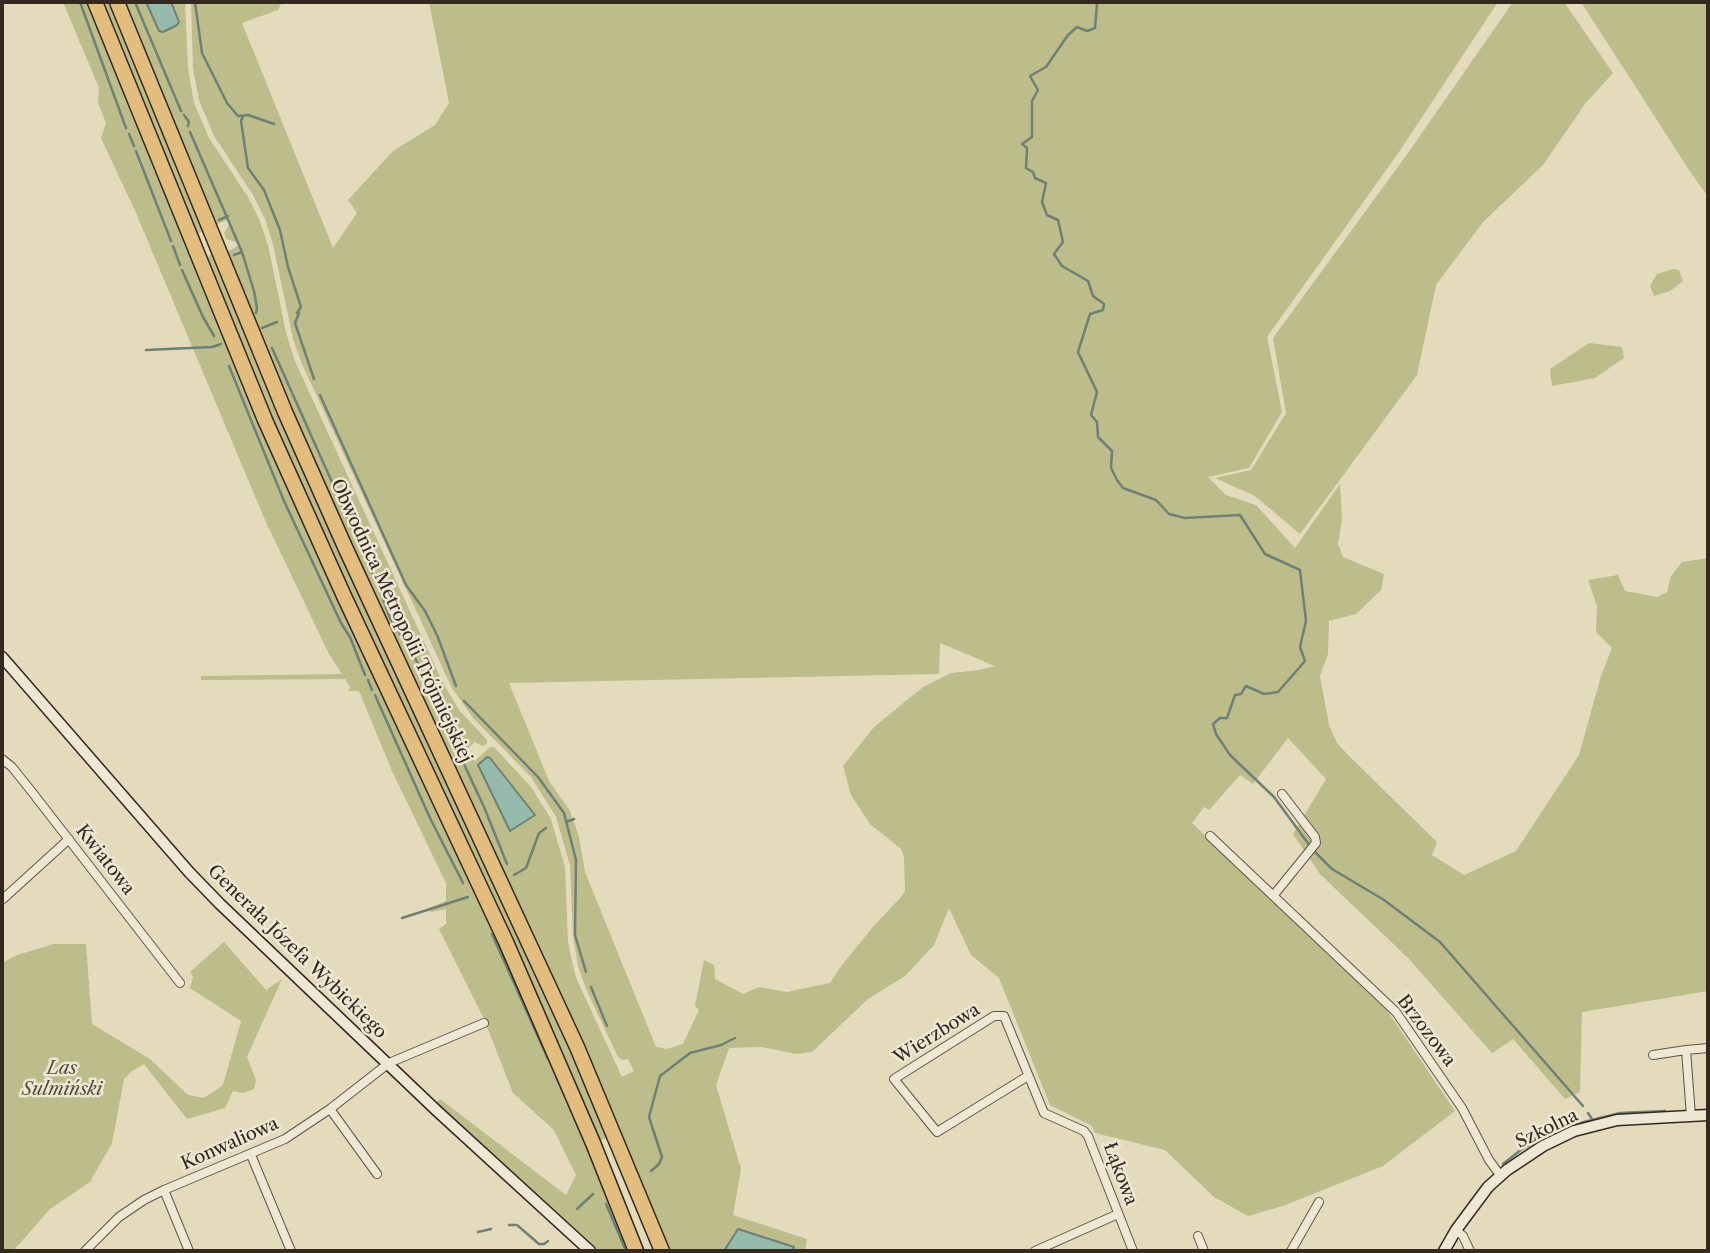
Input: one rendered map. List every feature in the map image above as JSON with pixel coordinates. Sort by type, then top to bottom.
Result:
[{"type":"highway","points":[[94,2],[296,490],[550,1042],[636,1251]]},
{"type":"highway","name":"Obwodnica Metropolii Trójmiejskiej","points":[[117,2],[285,412],[578,1047],[662,1251]]},
{"type":"main road","name":"Generała Józefa Wybickiego","points":[[2,657],[189,872],[582,1249]]},
{"type":"main road","name":"Szkolna","points":[[1444,1251],[1476,1200],[1500,1175],[1543,1146],[1574,1131],[1617,1121],[1708,1115]]},
{"type":"street","name":"Kwiatowa","points":[[2,759],[12,767],[180,983]]},
{"type":"street","points":[[1273,896],[1315,843],[1315,837],[1282,794]]},
{"type":"street","name":"Brzozowa","points":[[1210,836],[1396,1013],[1462,1108],[1489,1160],[1500,1175]]},
{"type":"street","points":[[4,899],[69,839]]},
{"type":"street","name":"Wierzbowa","points":[[1004,1016],[994,1016],[894,1079],[937,1132],[1028,1076]]},
{"type":"street","name":"Łąkowa","points":[[1004,1016],[1044,1113],[1084,1131],[1088,1136],[1133,1251]]},
{"type":"street","name":"Konwaliowa","points":[[85,1251],[119,1217],[163,1190],[285,1139],[330,1109],[388,1063],[484,1023]]},
{"type":"street","points":[[1653,1055],[1708,1048]]},
{"type":"street","points":[[1686,1050],[1691,1116]]},
{"type":"street","points":[[330,1109],[377,1174]]},
{"type":"street","points":[[251,1155],[291,1251]]},
{"type":"street","points":[[163,1190],[189,1251]]},
{"type":"street","points":[[1291,1251],[1320,1202]]},
{"type":"street","points":[[1035,1251],[1118,1214]]},
{"type":"street","points":[[1456,1230],[1463,1236],[1470,1251]]},
{"type":"street","points":[[1198,1236],[1204,1251]]},
{"type":"green space","points":[[63,2],[89,2],[233,361],[525,1003],[581,1130],[629,1251],[594,1249],[435,1104],[440,1099],[566,1195],[576,1175],[554,1130],[513,1093],[484,1019],[439,929],[446,924],[446,909],[431,912],[429,908],[446,901],[446,883],[392,771],[359,691],[348,691],[350,687],[345,679],[201,680],[201,676],[342,674],[329,654],[265,520],[136,213],[101,138],[106,123],[98,103],[99,88]]},
{"type":"green space","points":[[101,2],[114,2],[209,237],[205,238],[202,232],[199,233],[201,240],[197,241]]},
{"type":"green space","points":[[126,2],[185,2],[188,68],[194,103],[209,138],[248,197],[260,221],[294,359],[443,683],[459,710],[487,740],[487,744],[482,746],[475,742],[465,751],[475,761],[490,747],[494,747],[531,787],[551,819],[565,867],[568,942],[573,966],[622,1077],[634,1071],[628,1059],[622,1060],[618,1057],[578,966],[573,936],[570,865],[556,817],[531,777],[473,718],[452,688],[302,364],[293,339],[273,244],[265,219],[253,195],[214,136],[199,100],[193,69],[191,2],[282,2],[278,10],[242,23],[333,248],[357,213],[348,200],[393,151],[435,125],[449,103],[429,2],[1498,2],[1399,152],[1267,337],[1282,412],[1249,468],[1208,477],[1226,495],[1256,505],[1295,548],[1340,484],[1342,519],[1338,544],[1343,557],[1384,574],[1381,590],[1356,614],[1329,621],[1328,654],[1320,676],[1329,725],[1337,743],[1349,756],[1437,842],[1432,855],[1464,875],[1516,851],[1579,755],[1601,676],[1612,648],[1596,632],[1597,606],[1588,580],[1618,575],[1625,591],[1657,597],[1667,592],[1671,576],[1682,562],[1708,558],[1708,991],[1582,1012],[1580,1092],[1565,1099],[1513,1039],[1492,1053],[1408,958],[1320,874],[1293,834],[1326,779],[1288,738],[1253,784],[1240,775],[1209,810],[1204,807],[1192,823],[1386,1009],[1455,1111],[1383,1166],[1283,1206],[1248,1216],[1214,1197],[1165,1150],[1095,1133],[1092,1126],[1050,1105],[999,978],[971,955],[949,908],[934,945],[905,976],[868,999],[812,1052],[796,1054],[762,1047],[729,1048],[716,1085],[741,1169],[733,1215],[807,1239],[805,1251],[671,1251],[558,988],[379,606],[288,402],[226,252],[238,246],[236,242],[226,239],[224,233],[229,225],[228,220],[215,225]],"holes":[[[940,643],[995,666],[951,673],[923,687],[874,727],[843,766],[851,795],[870,824],[901,849],[904,856],[905,891],[872,928],[830,983],[787,992],[759,987],[743,994],[715,979],[714,965],[704,960],[695,1006],[699,1010],[683,1044],[664,1050],[665,1048],[656,1047],[585,872],[579,837],[570,811],[549,781],[509,683],[939,674]]]},
{"type":"green space","points":[[1513,2],[1564,2],[1613,73],[1585,104],[1543,165],[1483,222],[1436,285],[1417,375],[1300,534],[1255,496],[1215,478],[1251,470],[1286,413],[1273,338],[1408,153]]},
{"type":"green space","points":[[1581,2],[1708,2],[1708,197],[1691,173]]},
{"type":"green space","points":[[213,247],[611,1136],[597,1142],[309,507],[201,252],[205,250],[207,256],[211,255],[209,249]]},
{"type":"green space","points":[[1679,270],[1683,281],[1670,291],[1654,296],[1650,286],[1657,274]]},
{"type":"green space","points":[[1589,343],[1622,347],[1624,358],[1595,378],[1552,386],[1550,369]]},
{"type":"green space","name":"Las Sulmiński","points":[[224,942],[266,990],[282,979],[247,1057],[256,1080],[254,1089],[243,1093],[233,1091],[225,1108],[187,1119],[144,1064],[132,1071],[124,1079],[112,1143],[90,1182],[50,1209],[13,1251],[2,1251],[2,963],[17,955],[54,944],[86,944],[92,1024],[150,1059],[188,1095],[204,1098],[223,1085],[241,1021],[190,988],[193,977],[190,972]]},
{"type":"shaded area","points":[[146,2],[171,2],[179,22],[177,25],[163,32],[159,31]]},
{"type":"shaded area","points":[[487,757],[535,815],[510,831],[478,765]]},
{"type":"shaded area","points":[[738,1229],[794,1247],[793,1251],[724,1251]]},
{"type":"waterway","points":[[80,2],[126,128]]},
{"type":"waterway","points":[[135,2],[181,111]]},
{"type":"waterway","points":[[195,2],[202,53],[227,103],[238,116],[248,115],[274,124]]},
{"type":"waterway","points":[[1096,2],[1095,28],[1087,31],[1077,27],[1068,35],[1046,67],[1030,76],[1038,90],[1032,101],[1032,137],[1022,144],[1027,148],[1026,168],[1033,172],[1035,178],[1046,183],[1042,202],[1047,215],[1058,220],[1063,242],[1054,254],[1062,266],[1088,281],[1093,296],[1104,304],[1103,310],[1090,314],[1078,352],[1097,392],[1091,415],[1097,422],[1098,437],[1112,451],[1111,468],[1117,480],[1123,488],[1156,500],[1169,514],[1185,518],[1240,515],[1265,554],[1300,570],[1306,621],[1300,647],[1305,661],[1278,692],[1264,694],[1246,686],[1241,694],[1235,695],[1227,718],[1220,718],[1213,724],[1216,734],[1230,755],[1274,797],[1310,846]]},
{"type":"waterway","points":[[184,115],[189,122],[188,126]]},
{"type":"waterway","points":[[243,116],[241,121],[248,168],[264,190],[280,230],[301,307],[297,313]]},
{"type":"waterway","points":[[190,132],[242,252],[254,291],[256,313]]},
{"type":"waterway","points":[[129,134],[134,146]]},
{"type":"waterway","points":[[136,151],[171,241]]},
{"type":"waterway","points":[[219,220],[228,216]]},
{"type":"waterway","points":[[173,246],[180,265]]},
{"type":"waterway","points":[[234,255],[242,252]]},
{"type":"waterway","points":[[182,270],[214,336]]},
{"type":"waterway","points":[[299,313],[295,323],[314,379]]},
{"type":"waterway","points":[[262,328],[277,322]]},
{"type":"waterway","points":[[146,350],[212,347],[221,344]]},
{"type":"waterway","points":[[272,348],[378,585],[390,618],[412,652]]},
{"type":"waterway","points":[[229,366],[284,501],[350,637],[365,675]]},
{"type":"waterway","points":[[320,395],[406,585],[425,611],[437,635],[456,686]]},
{"type":"waterway","points":[[415,658],[421,671]]},
{"type":"waterway","points":[[423,676],[484,807],[507,864]]},
{"type":"waterway","points":[[368,680],[372,690]]},
{"type":"waterway","points":[[375,695],[430,818],[463,883]]},
{"type":"waterway","points":[[464,701],[538,777],[564,813],[576,860],[575,935],[586,972]]},
{"type":"waterway","points":[[566,822],[574,819]]},
{"type":"waterway","points":[[514,875],[526,868],[539,833],[546,828]]},
{"type":"waterway","points":[[1315,852],[1332,869],[1384,900],[1440,942],[1583,1106]]},
{"type":"waterway","points":[[402,918],[468,897]]},
{"type":"waterway","points":[[492,934],[548,1059]]},
{"type":"waterway","points":[[591,987],[607,1026]]},
{"type":"waterway","points":[[651,1171],[662,1157],[649,1117],[660,1076],[690,1053],[721,1045],[735,1038]]},
{"type":"waterway","points":[[1503,1164],[1522,1149],[1584,1122],[1620,1113],[1665,1111]]},
{"type":"waterway","points":[[1588,1113],[1592,1119]]},
{"type":"waterway","points":[[577,1209],[593,1194]]},
{"type":"waterway","points":[[606,1204],[626,1251]]},
{"type":"waterway","points":[[509,1225],[517,1225],[539,1244],[548,1241]]},
{"type":"waterway","points":[[478,1232],[491,1229]]}]
